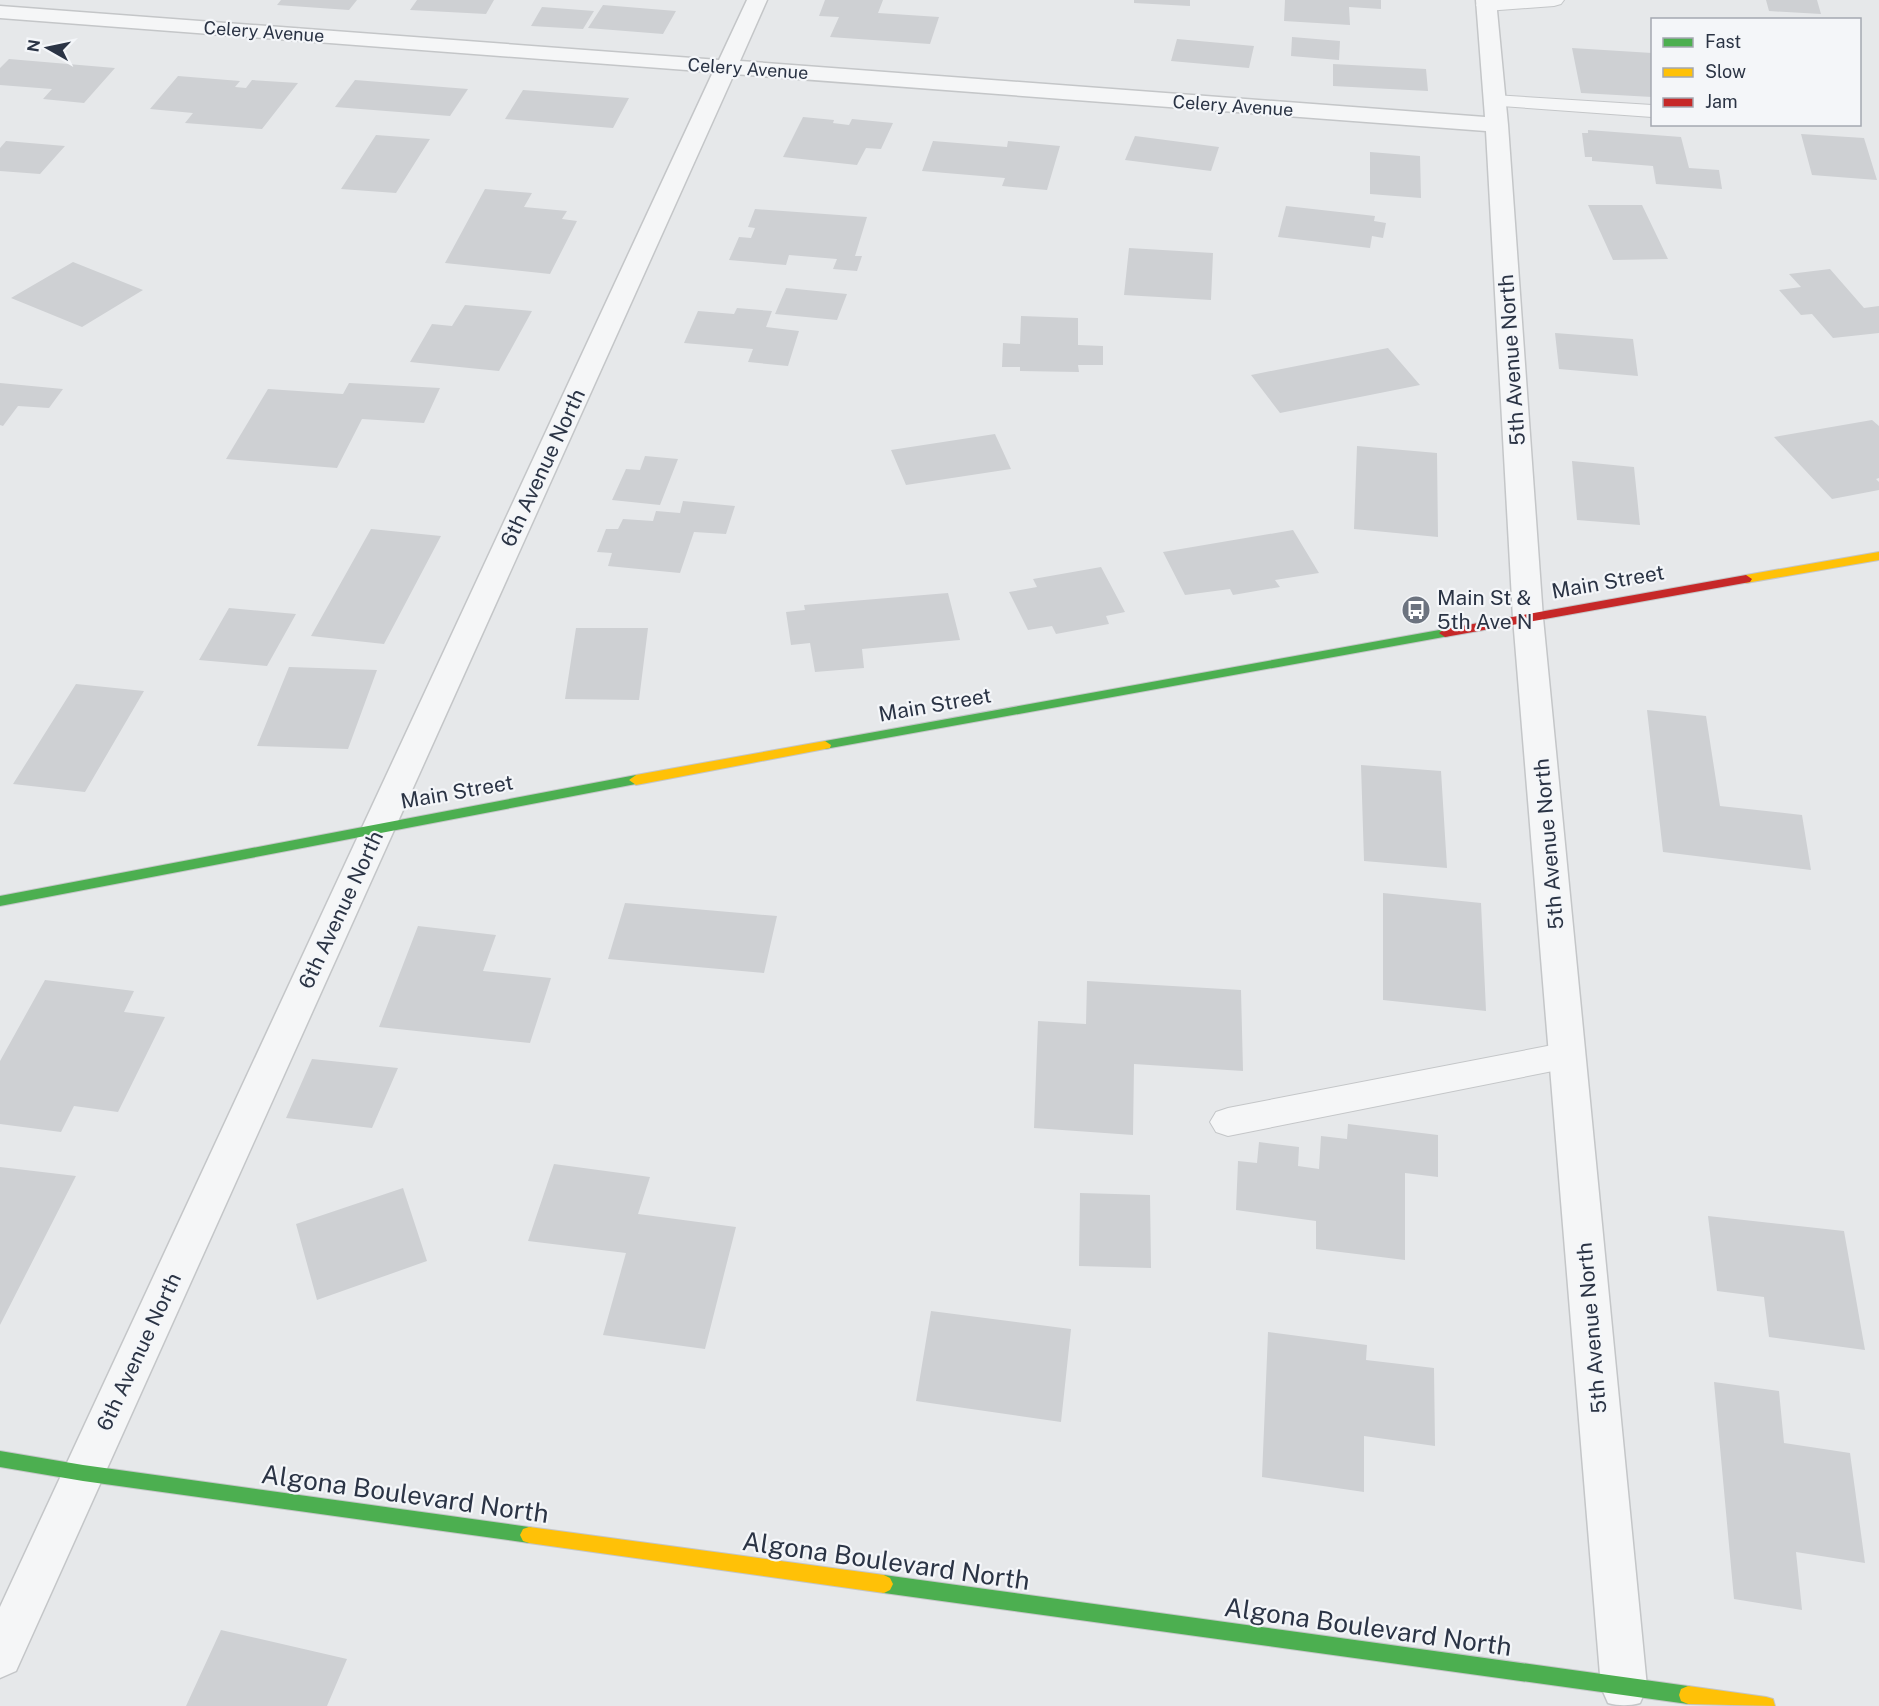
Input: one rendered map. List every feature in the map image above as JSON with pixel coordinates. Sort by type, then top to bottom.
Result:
[{"type":"street","name":"6th Avenue North","points":[[0,1656],[757,0]]},
{"type":"street","name":"5th Avenue North","points":[[1486,3],[1528,618],[1624,1687]]},
{"type":"street","name":"Celery Avenue","points":[[5,10],[725,68],[1495,113]]},
{"type":"street","name":"Main Street","points":[[0,901],[378,828],[1879,556]]},
{"type":"street","name":"Algona Boulevard North","points":[[0,1459],[84,1473],[1766,1706]]},
{"type":"lane","points":[[1486,3],[1554,0]]},
{"type":"lane","points":[[1495,113],[1651,111]]},
{"type":"lane","points":[[1228,1122],[1568,1055]]},
{"type":"building","points":[[281,0],[357,0],[349,10],[277,5]]},
{"type":"building","points":[[417,0],[494,0],[486,14],[410,10]]},
{"type":"building","points":[[825,0],[883,0],[878,13],[939,17],[930,44],[830,37],[839,17],[819,16]]},
{"type":"building","points":[[1134,0],[1190,0],[1190,6],[1134,3]]},
{"type":"building","points":[[1285,0],[1381,0],[1381,9],[1349,7],[1350,25],[1284,21]]},
{"type":"building","points":[[1766,0],[1817,0],[1821,14],[1769,11]]},
{"type":"building","points":[[603,5],[676,11],[663,34],[588,28]]},
{"type":"building","points":[[542,7],[594,11],[583,29],[531,26]]},
{"type":"building","points":[[1292,37],[1340,41],[1339,60],[1291,56]]},
{"type":"building","points":[[1177,39],[1254,46],[1249,68],[1171,61]]},
{"type":"building","points":[[1572,48],[1651,53],[1651,97],[1581,93]]},
{"type":"building","points":[[9,59],[115,68],[84,103],[43,99],[52,89],[0,85],[0,68]]},
{"type":"building","points":[[1333,64],[1426,69],[1428,91],[1333,86]]},
{"type":"building","points":[[178,76],[240,81],[235,87],[246,88],[252,80],[298,83],[262,129],[185,123],[193,113],[150,109]]},
{"type":"building","points":[[355,80],[468,89],[450,116],[335,107]]},
{"type":"building","points":[[523,90],[629,98],[613,128],[505,119]]},
{"type":"building","points":[[803,117],[834,120],[833,123],[849,125],[852,119],[893,123],[881,149],[866,148],[857,165],[783,157]]},
{"type":"building","points":[[1588,130],[1681,137],[1689,168],[1719,170],[1722,189],[1656,184],[1653,166],[1592,161],[1592,157],[1585,157],[1582,133],[1588,133]]},
{"type":"building","points":[[1801,134],[1864,138],[1877,180],[1812,175]]},
{"type":"building","points":[[376,135],[430,139],[396,193],[341,189]]},
{"type":"building","points":[[1135,136],[1219,147],[1211,171],[1125,160]]},
{"type":"building","points":[[6,141],[65,146],[40,174],[0,171],[0,148]]},
{"type":"building","points":[[933,141],[1007,147],[1008,141],[1060,146],[1047,190],[1002,186],[1005,178],[922,171]]},
{"type":"building","points":[[1370,152],[1420,156],[1421,198],[1370,194]]},
{"type":"building","points":[[485,189],[532,193],[524,207],[567,211],[562,219],[577,221],[550,274],[445,263]]},
{"type":"building","points":[[1588,205],[1642,205],[1668,259],[1613,260]]},
{"type":"building","points":[[1286,206],[1375,216],[1374,221],[1386,223],[1383,238],[1372,236],[1370,248],[1278,237]]},
{"type":"building","points":[[755,209],[867,217],[855,256],[862,256],[857,271],[833,269],[837,259],[789,255],[786,265],[729,260],[739,237],[751,238],[755,228],[748,227]]},
{"type":"building","points":[[1129,248],[1213,253],[1211,300],[1124,295]]},
{"type":"building","points":[[73,262],[143,290],[82,327],[11,298]]},
{"type":"building","points":[[1830,269],[1864,308],[1879,306],[1879,333],[1833,338],[1812,314],[1801,315],[1779,290],[1801,287],[1789,274]]},
{"type":"building","points":[[786,288],[847,294],[837,320],[775,314]]},
{"type":"building","points":[[465,305],[532,311],[499,371],[410,362],[432,324],[452,326]]},
{"type":"building","points":[[737,308],[772,311],[766,327],[799,331],[788,366],[748,362],[753,349],[684,343],[698,311],[734,314]]},
{"type":"building","points":[[1021,316],[1078,318],[1078,345],[1103,346],[1103,365],[1078,365],[1079,372],[1020,371],[1020,367],[1002,367],[1003,343],[1020,344]]},
{"type":"building","points":[[1555,333],[1633,339],[1638,376],[1559,369]]},
{"type":"building","points":[[1388,348],[1420,385],[1280,413],[1251,375]]},
{"type":"building","points":[[0,383],[63,389],[49,408],[18,406],[3,426],[0,425]]},
{"type":"building","points":[[349,383],[440,388],[424,423],[362,419],[337,468],[226,459],[268,389],[343,394]]},
{"type":"building","points":[[1872,420],[1879,426],[1879,478],[1876,479],[1879,482],[1879,490],[1832,499],[1774,437]]},
{"type":"building","points":[[995,434],[1011,469],[906,485],[891,450]]},
{"type":"building","points":[[1357,446],[1437,453],[1438,537],[1354,529]]},
{"type":"building","points":[[645,456],[678,459],[660,505],[612,500],[626,469],[640,470]]},
{"type":"building","points":[[1572,461],[1634,467],[1640,525],[1577,520]]},
{"type":"building","points":[[683,501],[735,506],[726,534],[694,532],[680,573],[608,566],[612,553],[597,552],[606,529],[618,529],[623,519],[653,521],[656,511],[680,513]]},
{"type":"building","points":[[371,529],[441,536],[384,644],[311,636]]},
{"type":"building","points":[[1293,530],[1319,573],[1275,580],[1280,587],[1233,595],[1230,589],[1185,595],[1163,552]]},
{"type":"building","points":[[1101,567],[1125,612],[1106,616],[1109,624],[1056,634],[1052,626],[1028,630],[1009,592],[1037,587],[1033,579]]},
{"type":"building","points":[[948,593],[960,640],[862,649],[864,668],[815,672],[810,643],[791,645],[786,612],[805,610],[804,605]]},
{"type":"building","points":[[229,608],[296,614],[267,666],[199,660]]},
{"type":"building","points":[[576,628],[648,628],[639,700],[565,699]]},
{"type":"building","points":[[289,667],[377,670],[348,749],[257,746]]},
{"type":"building","points":[[76,684],[144,691],[85,792],[13,784]]},
{"type":"building","points":[[1647,710],[1706,716],[1720,806],[1802,815],[1811,870],[1663,852]]},
{"type":"building","points":[[1361,765],[1441,771],[1447,868],[1364,861]]},
{"type":"building","points":[[1383,893],[1481,903],[1486,1011],[1383,1000]]},
{"type":"building","points":[[625,903],[777,916],[764,973],[608,959]]},
{"type":"building","points":[[418,926],[496,935],[483,971],[551,978],[530,1043],[379,1027]]},
{"type":"building","points":[[45,980],[134,991],[124,1012],[165,1017],[118,1112],[74,1106],[61,1132],[0,1124],[0,1061]]},
{"type":"building","points":[[1087,981],[1241,990],[1243,1071],[1134,1064],[1133,1135],[1034,1128],[1038,1021],[1086,1024]]},
{"type":"building","points":[[312,1059],[398,1068],[372,1128],[286,1118]]},
{"type":"building","points":[[1348,1124],[1438,1135],[1438,1177],[1405,1173],[1405,1260],[1316,1249],[1316,1221],[1236,1210],[1238,1161],[1257,1163],[1259,1142],[1299,1147],[1298,1166],[1319,1169],[1321,1136],[1347,1139]]},
{"type":"building","points":[[554,1164],[650,1177],[638,1214],[736,1227],[705,1349],[603,1335],[626,1253],[528,1241]]},
{"type":"building","points":[[0,1167],[76,1176],[0,1325]]},
{"type":"building","points":[[403,1188],[427,1261],[317,1300],[296,1224]]},
{"type":"building","points":[[1080,1193],[1150,1195],[1151,1268],[1079,1266]]},
{"type":"building","points":[[1708,1216],[1844,1231],[1865,1350],[1769,1337],[1764,1297],[1717,1291]]},
{"type":"building","points":[[931,1311],[1071,1329],[1061,1422],[916,1401]]},
{"type":"building","points":[[1268,1332],[1367,1345],[1366,1360],[1434,1368],[1435,1446],[1364,1436],[1364,1492],[1262,1477]]},
{"type":"building","points":[[1714,1382],[1779,1391],[1784,1443],[1850,1453],[1865,1563],[1796,1552],[1802,1610],[1734,1599]]},
{"type":"building","points":[[221,1630],[347,1659],[327,1706],[186,1706]]},
{"type":"traffic: fast","points":[[825,745],[1445,633]]},
{"type":"traffic: fast","points":[[0,901],[636,780]]},
{"type":"traffic: fast","points":[[0,1459],[83,1473],[529,1535]]},
{"type":"traffic: fast","points":[[884,1584],[1688,1695]]},
{"type":"traffic: slow","points":[[1746,579],[1879,556]]},
{"type":"traffic: slow","points":[[636,780],[825,745]]},
{"type":"traffic: slow","points":[[529,1535],[884,1584]]},
{"type":"traffic: slow","points":[[1688,1695],[1766,1706]]},
{"type":"traffic: jam","points":[[1445,633],[1746,579]]},
{"type":"place","name":"Main St & 5th Ave N","points":[[1416,610]]}]
